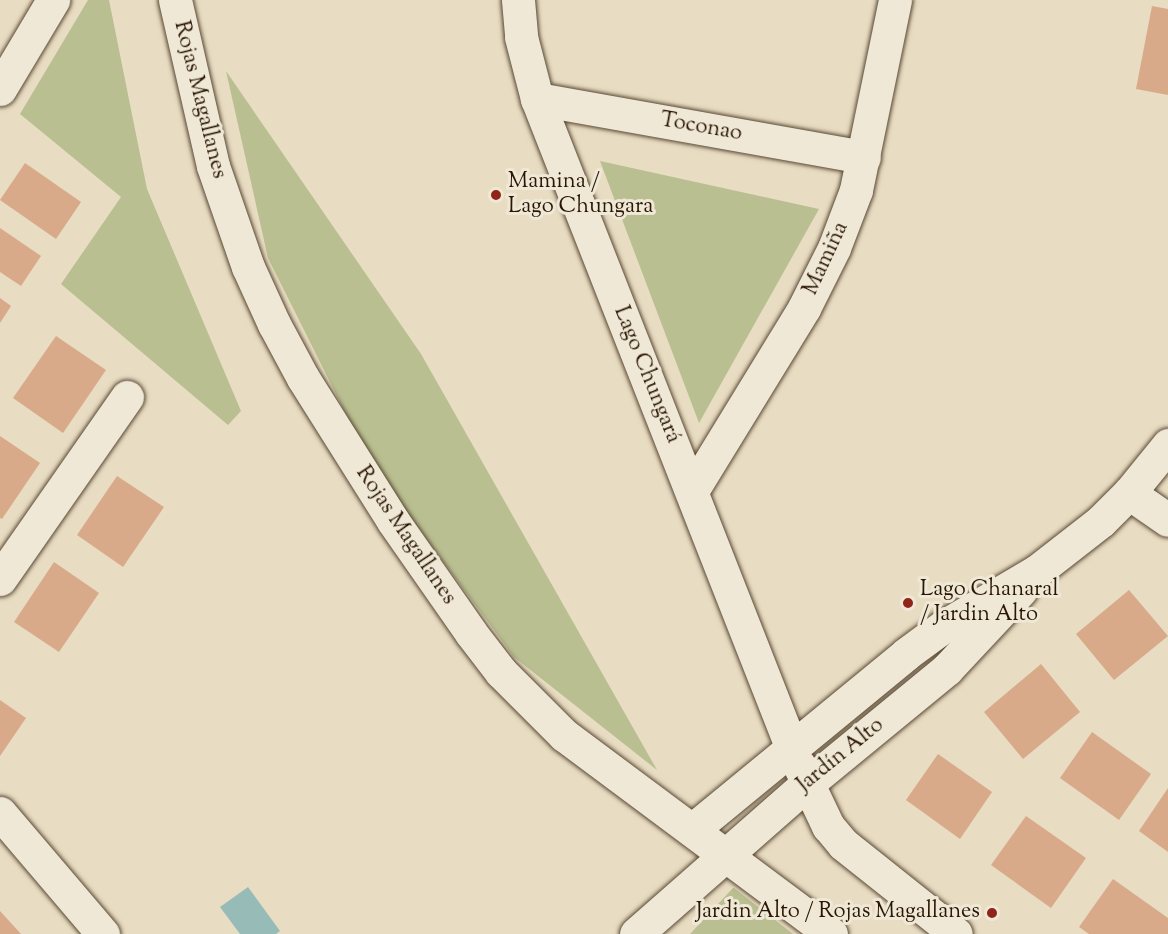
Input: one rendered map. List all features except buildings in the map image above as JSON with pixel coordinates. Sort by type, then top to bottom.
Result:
[{"type":"street","points":[[2,83],[53,0]]},
{"type":"street","name":"Rojas Magallanes","points":[[175,0],[205,135],[226,207],[265,305],[303,378],[393,521],[501,672],[564,735],[692,830],[723,856],[831,934]]},
{"type":"street","name":"Lago Chungará","points":[[518,0],[521,37],[537,99],[791,746]]},
{"type":"street","name":"Mamiña","points":[[692,491],[820,278],[846,219],[864,157],[895,0]]},
{"type":"street","name":"Toconao","points":[[537,99],[864,157]]},
{"type":"street","points":[[0,579],[127,397]]},
{"type":"street","name":"Jardín Alto","points":[[692,830],[791,746],[944,627],[1037,571],[1129,493],[1168,445]]},
{"type":"street","points":[[1129,493],[1168,520]]},
{"type":"street","name":"Jardín Alto","points":[[636,934],[807,783],[947,669],[995,621],[1037,571]]},
{"type":"street","points":[[791,746],[828,826],[843,844],[956,934]]},
{"type":"street","points":[[0,813],[103,934]]},
{"type":"green space","points":[[88,0],[109,0],[147,189],[241,411],[228,425],[61,284],[121,197],[20,114]]},
{"type":"green space","points":[[226,71],[421,354],[657,770],[514,657],[371,464],[268,258]]},
{"type":"green space","points":[[600,161],[819,209],[699,423]]},
{"type":"green space","points":[[734,888],[793,934],[690,934]]},
{"type":"water","points":[[248,887],[280,931],[276,934],[240,934],[220,907]]},
{"type":"place","name":"Mamina / Lago Chungara","points":[[496,195]]},
{"type":"place","name":"Lago Chanaral / Jardin Alto","points":[[908,603]]},
{"type":"place","name":"Jardin Alto / Rojas Magallanes","points":[[992,913]]}]
